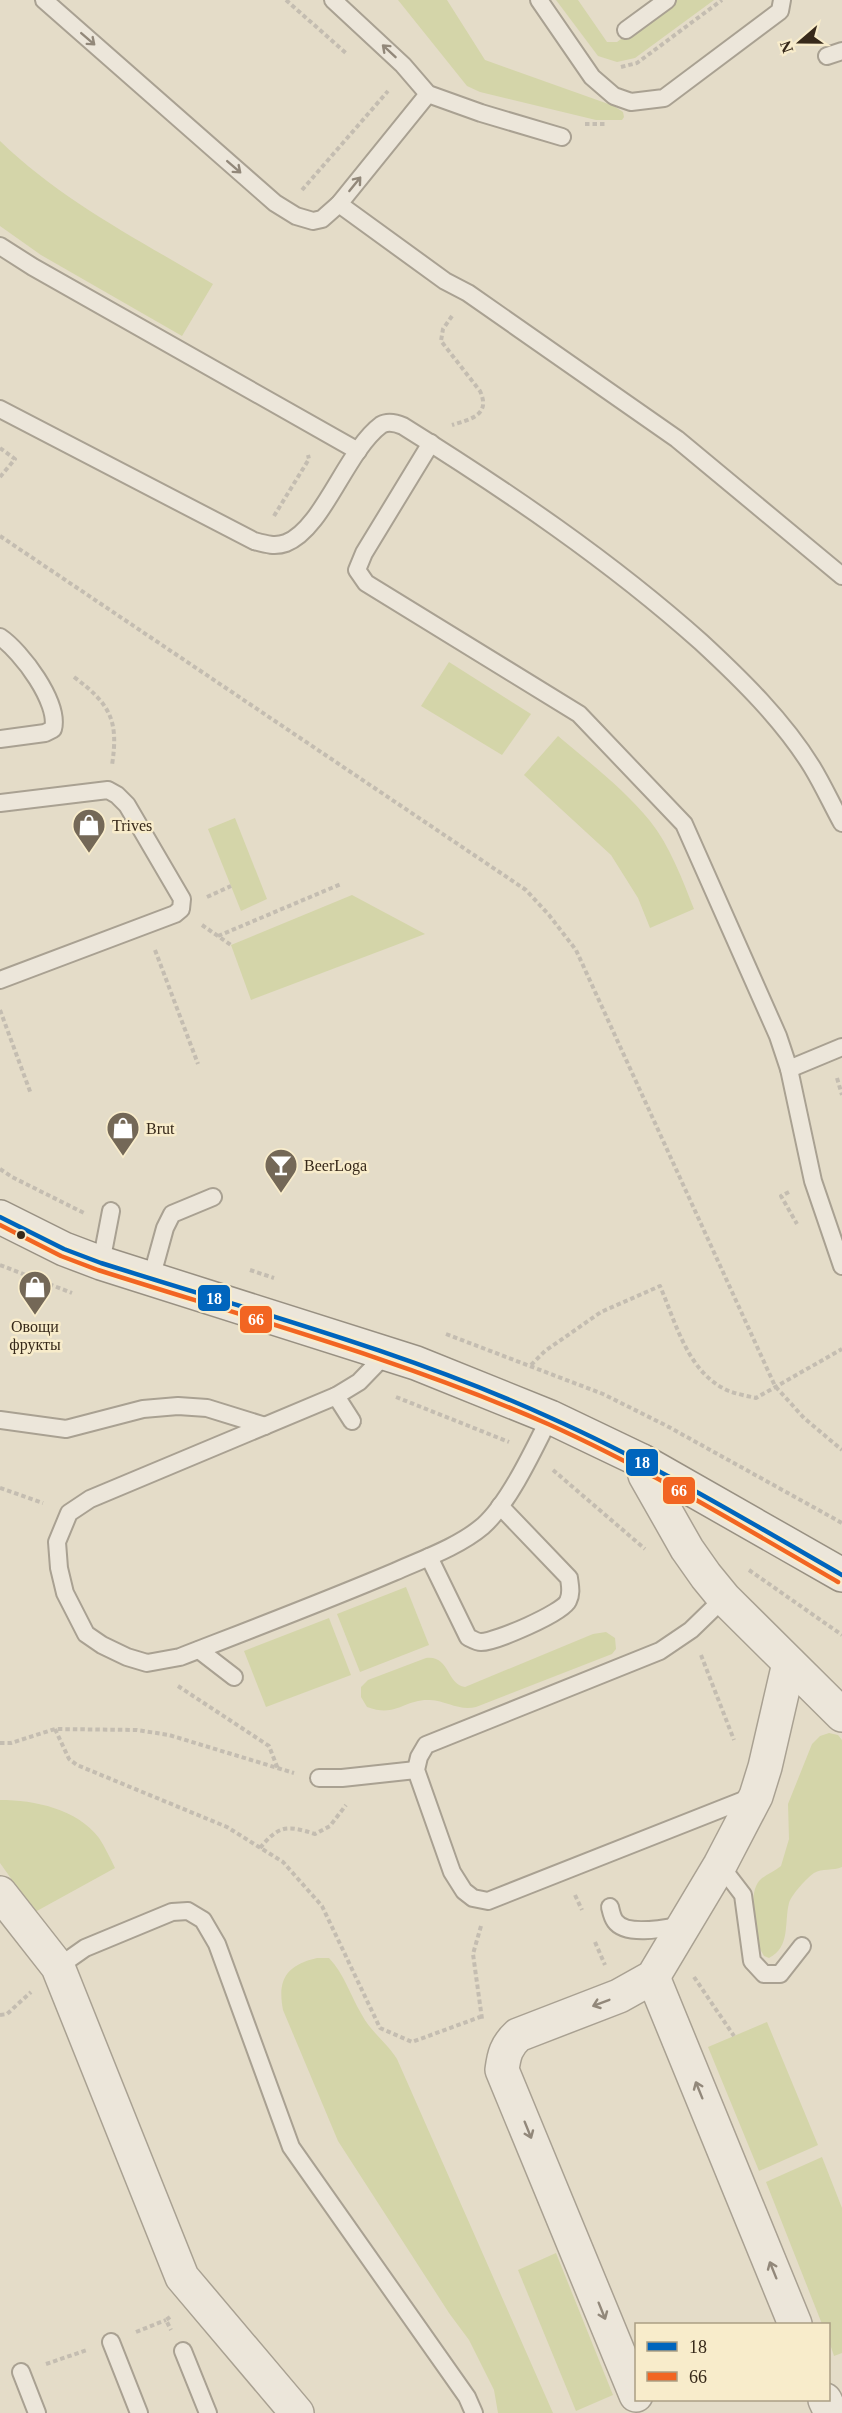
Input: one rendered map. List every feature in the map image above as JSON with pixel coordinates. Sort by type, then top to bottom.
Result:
[{"type":"street","points":[[0,1217],[64,1249],[100,1263],[387,1353],[550,1417],[642,1461],[842,1575]]},
{"type":"street","points":[[642,1461],[645,1475],[687,1549],[724,1598],[842,1715]]},
{"type":"street","points":[[635,2393],[502,2070],[508,2044],[518,2036],[619,1996],[653,1977],[720,1865],[756,1796],[789,1663]]},
{"type":"street","points":[[0,1893],[58,1967],[182,2277],[297,2413]]},
{"type":"street","points":[[653,1977],[794,2323]]},
{"type":"lane","points":[[44,0],[275,202],[296,216],[313,221],[321,219],[339,204],[428,94]]},
{"type":"lane","points":[[333,0],[403,64],[428,94],[481,113],[562,137]]},
{"type":"lane","points":[[539,0],[592,77],[614,96],[631,102],[664,98],[780,11],[782,0]]},
{"type":"lane","points":[[626,30],[667,0]]},
{"type":"lane","points":[[339,204],[445,281],[468,293],[677,439],[842,576]]},
{"type":"lane","points":[[0,246],[33,267],[358,451]]},
{"type":"lane","points":[[0,409],[254,541],[271,546],[287,543],[311,523],[358,451],[382,424],[394,422],[554,525],[664,609],[739,677],[776,719],[812,766],[842,824]]},
{"type":"lane","points":[[425,440],[357,570],[366,583],[579,714],[684,824],[778,1036],[789,1070],[813,1181],[842,1266]]},
{"type":"lane","points":[[0,637],[9,643],[35,676],[51,705],[55,720],[53,729],[45,733],[0,739]]},
{"type":"lane","points":[[0,803],[108,790],[127,805],[182,900],[181,909],[175,914],[146,927],[0,980]]},
{"type":"lane","points":[[789,1070],[842,1047]]},
{"type":"lane","points":[[151,1280],[165,1228],[172,1214],[213,1197]]},
{"type":"lane","points":[[100,1263],[111,1210]]},
{"type":"lane","points":[[387,1353],[359,1382],[336,1396],[90,1499],[69,1513],[57,1542],[59,1568],[65,1593],[86,1634],[127,1657],[147,1663],[180,1657],[429,1557],[485,1525],[500,1506],[550,1417]]},
{"type":"lane","points":[[336,1396],[352,1421]]},
{"type":"lane","points":[[0,1419],[66,1429],[143,1409],[177,1406],[207,1408],[265,1426]]},
{"type":"lane","points":[[429,1557],[468,1637],[480,1642],[498,1639],[558,1611],[568,1603],[571,1592],[568,1578],[500,1506]]},
{"type":"lane","points":[[724,1598],[691,1630],[660,1651],[426,1745],[419,1757],[416,1770],[452,1872],[464,1891],[473,1898],[488,1901],[756,1796]]},
{"type":"lane","points":[[199,1650],[234,1677]]},
{"type":"lane","points":[[319,1778],[368,1776],[416,1770]]},
{"type":"lane","points":[[720,1865],[743,1895],[752,1961],[764,1974],[780,1974],[802,1946]]},
{"type":"lane","points":[[610,1907],[615,1921],[621,1926],[679,1935]]},
{"type":"lane","points":[[58,1967],[85,1947],[172,1912],[188,1911],[203,1920],[217,1944],[291,2147],[467,2397],[474,2413]]},
{"type":"lane","points":[[111,2342],[139,2413]]},
{"type":"lane","points":[[183,2351],[208,2413]]},
{"type":"lane","points":[[21,2372],[38,2413]]},
{"type":"path","points":[[302,190],[388,91]]},
{"type":"path","points":[[425,440],[474,418],[482,410],[484,400],[480,391],[441,341],[443,329],[468,293]]},
{"type":"path","points":[[0,448],[15,459],[0,477]]},
{"type":"path","points":[[0,536],[526,890],[541,906],[576,950],[776,1386],[804,1418],[842,1450]]},
{"type":"path","points":[[74,677],[95,693],[111,715],[115,746],[108,790]]},
{"type":"path","points":[[218,936],[341,884]]},
{"type":"path","points":[[181,909],[231,945]]},
{"type":"path","points":[[159,959],[198,1064]]},
{"type":"path","points":[[0,1010],[32,1094]]},
{"type":"path","points":[[840,1087],[842,1095]]},
{"type":"path","points":[[531,1365],[553,1345],[601,1312],[660,1286],[694,1363],[707,1378],[728,1391],[756,1398],[842,1349]]},
{"type":"path","points":[[532,1452],[650,1554]]},
{"type":"path","points":[[0,1488],[69,1513]]},
{"type":"path","points":[[691,1630],[734,1740]]},
{"type":"path","points":[[147,1663],[269,1746],[279,1770]]},
{"type":"path","points":[[55,1729],[69,1759],[77,1765],[227,1827],[283,1862],[322,1906],[380,2028],[412,2042],[480,2017],[473,1954]]},
{"type":"path","points":[[0,1743],[11,1743],[55,1729],[137,1730],[169,1735],[279,1770],[319,1778]]},
{"type":"path","points":[[260,1848],[272,1833],[284,1828],[294,1827],[315,1834],[330,1826],[368,1776]]},
{"type":"path","points":[[679,1935],[734,2036]]},
{"type":"path","points":[[21,2372],[111,2342]]},
{"type":"green space","points":[[398,0],[447,0],[485,60],[614,106],[623,112],[624,117],[622,120],[596,120],[480,92],[467,86]]},
{"type":"green space","points":[[556,0],[578,0],[607,42],[617,42],[674,0],[714,0],[635,58],[617,62],[598,56]]},
{"type":"green space","points":[[0,141],[24,163],[75,201],[213,284],[182,336],[41,255],[0,226]]},
{"type":"green space","points":[[449,662],[531,714],[502,755],[421,706]]},
{"type":"green space","points":[[558,736],[618,787],[650,821],[670,852],[694,909],[650,928],[638,898],[611,855],[524,775]]},
{"type":"green space","points":[[235,818],[267,899],[241,911],[208,829]]},
{"type":"green space","points":[[352,895],[425,934],[251,1000],[231,945]]},
{"type":"green space","points":[[406,1587],[429,1645],[360,1672],[337,1614]]},
{"type":"green space","points":[[329,1618],[351,1675],[266,1707],[244,1651]]},
{"type":"green space","points":[[606,1632],[615,1638],[616,1649],[612,1654],[476,1707],[464,1708],[421,1700],[393,1709],[377,1710],[367,1707],[361,1697],[361,1687],[368,1680],[426,1658],[440,1661],[454,1681],[465,1687],[593,1634]]},
{"type":"green space","points":[[829,1733],[838,1735],[842,1740],[842,1867],[814,1873],[796,1891],[789,1903],[784,1941],[776,1953],[769,1958],[764,1956],[760,1949],[754,1912],[754,1893],[761,1879],[781,1866],[789,1839],[788,1804],[812,1744],[820,1736]]},
{"type":"green space","points":[[0,1800],[41,1804],[79,1820],[99,1838],[115,1868],[35,1912],[0,1863]]},
{"type":"green space","points":[[317,1958],[329,1958],[335,1965],[366,2021],[397,2059],[553,2413],[498,2413],[494,2390],[469,2340],[449,2313],[338,2141],[283,2010],[282,1990],[286,1975],[298,1965]]},
{"type":"green space","points":[[767,2022],[818,2145],[759,2171],[708,2047]]},
{"type":"green space","points":[[822,2157],[842,2208],[842,2353],[834,2356],[830,2344],[830,2323],[822,2323],[766,2182]]},
{"type":"green space","points":[[556,2253],[613,2395],[576,2411],[518,2270]]},
{"type":"transit line","name":"18","points":[[0,1217],[64,1249],[101,1263],[329,1334],[497,1394],[626,1454],[842,1575]]},
{"type":"transit line","name":"66","points":[[0,1225],[61,1256],[98,1270],[382,1360],[548,1424],[659,1479],[838,1582]]},
{"type":"place","name":"Trives","points":[[89,854]]},
{"type":"place","name":"Brut","points":[[123,1157]]},
{"type":"place","name":"BeerLoga","points":[[281,1194]]},
{"type":"place","name":"Овощи фрукты","points":[[35,1316]]}]
